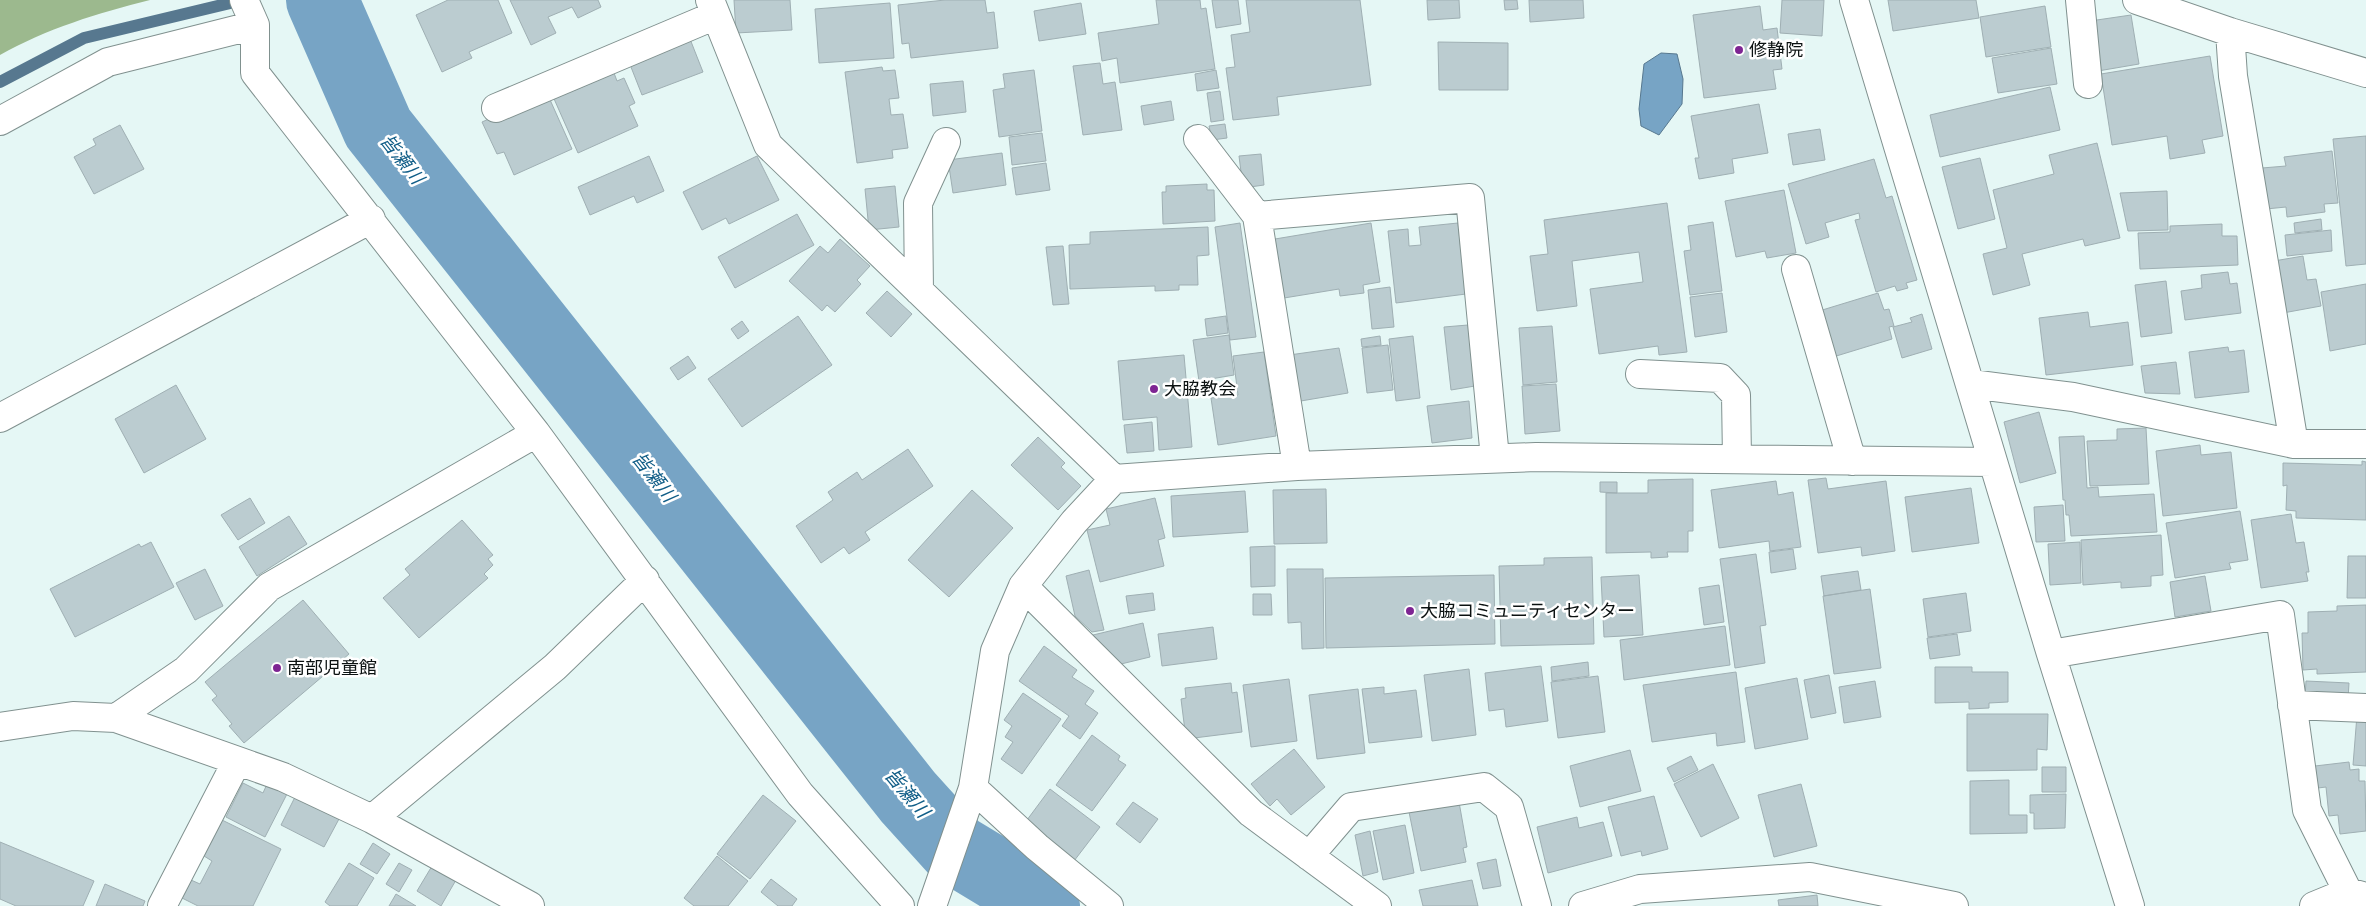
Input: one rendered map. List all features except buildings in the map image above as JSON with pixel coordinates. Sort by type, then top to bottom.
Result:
[{"type":"street","points":[[244,0],[255,25],[255,73],[371,219],[536,433],[800,794],[900,906]]},
{"type":"street","points":[[1854,0],[2051,654],[2130,906]]},
{"type":"street","points":[[2080,0],[2088,84]]},
{"type":"street","points":[[2137,0],[2230,32],[2366,73]]},
{"type":"street","points":[[496,108],[713,8],[768,145],[1114,479]]},
{"type":"street","points":[[0,121],[108,62],[255,25]]},
{"type":"street","points":[[2230,32],[2233,76],[2294,444]]},
{"type":"street","points":[[1198,139],[1257,216],[1297,466]]},
{"type":"street","points":[[919,292],[918,203],[946,142]]},
{"type":"street","points":[[1257,216],[1470,198],[1495,458]]},
{"type":"street","points":[[0,418],[371,219]]},
{"type":"street","points":[[1796,269],[1852,461]]},
{"type":"street","points":[[1640,374],[1720,378],[1736,395],[1737,459]]},
{"type":"street","points":[[1970,384],[2073,397],[2294,444],[2366,444]]},
{"type":"street","points":[[116,718],[186,670],[269,587],[536,433]]},
{"type":"street","points":[[932,906],[972,788],[995,651],[1023,586],[1074,522],[1114,479],[1297,466],[1495,458],[1993,462]]},
{"type":"street","points":[[372,819],[556,667],[645,580]]},
{"type":"street","points":[[1023,586],[1250,813],[1377,906]]},
{"type":"street","points":[[2051,654],[2280,615],[2307,810],[2357,894],[2314,906]]},
{"type":"street","points":[[2292,705],[2366,708]]},
{"type":"street","points":[[0,727],[73,716],[116,718],[283,777],[372,819],[530,906]]},
{"type":"street","points":[[162,906],[237,761]]},
{"type":"street","points":[[1309,856],[1351,807],[1484,787],[1509,807],[1538,906]]},
{"type":"street","points":[[972,788],[1037,847],[1109,906]]},
{"type":"street","points":[[1583,906],[1640,889],[1810,877],[1954,906]]},
{"type":"green space","points":[[0,0],[150,0],[111,10],[73,23],[36,37],[0,55]]},
{"type":"water","points":[[1661,53],[1677,54],[1683,79],[1682,104],[1659,135],[1641,126],[1639,109],[1644,64]]},
{"type":"waterway","points":[[0,82],[84,38],[243,0]]},
{"type":"waterway","name":"皆瀬川","points":[[322,0],[378,128],[908,797],[955,849],[1033,896],[1044,906]]},
{"type":"place","name":"修静院","points":[[1739,50]]},
{"type":"place","name":"大脇教会","points":[[1154,389]]},
{"type":"place","name":"大脇コミュニティセンター","points":[[1410,611]]},
{"type":"place","name":"南部児童館","points":[[277,668]]}]
